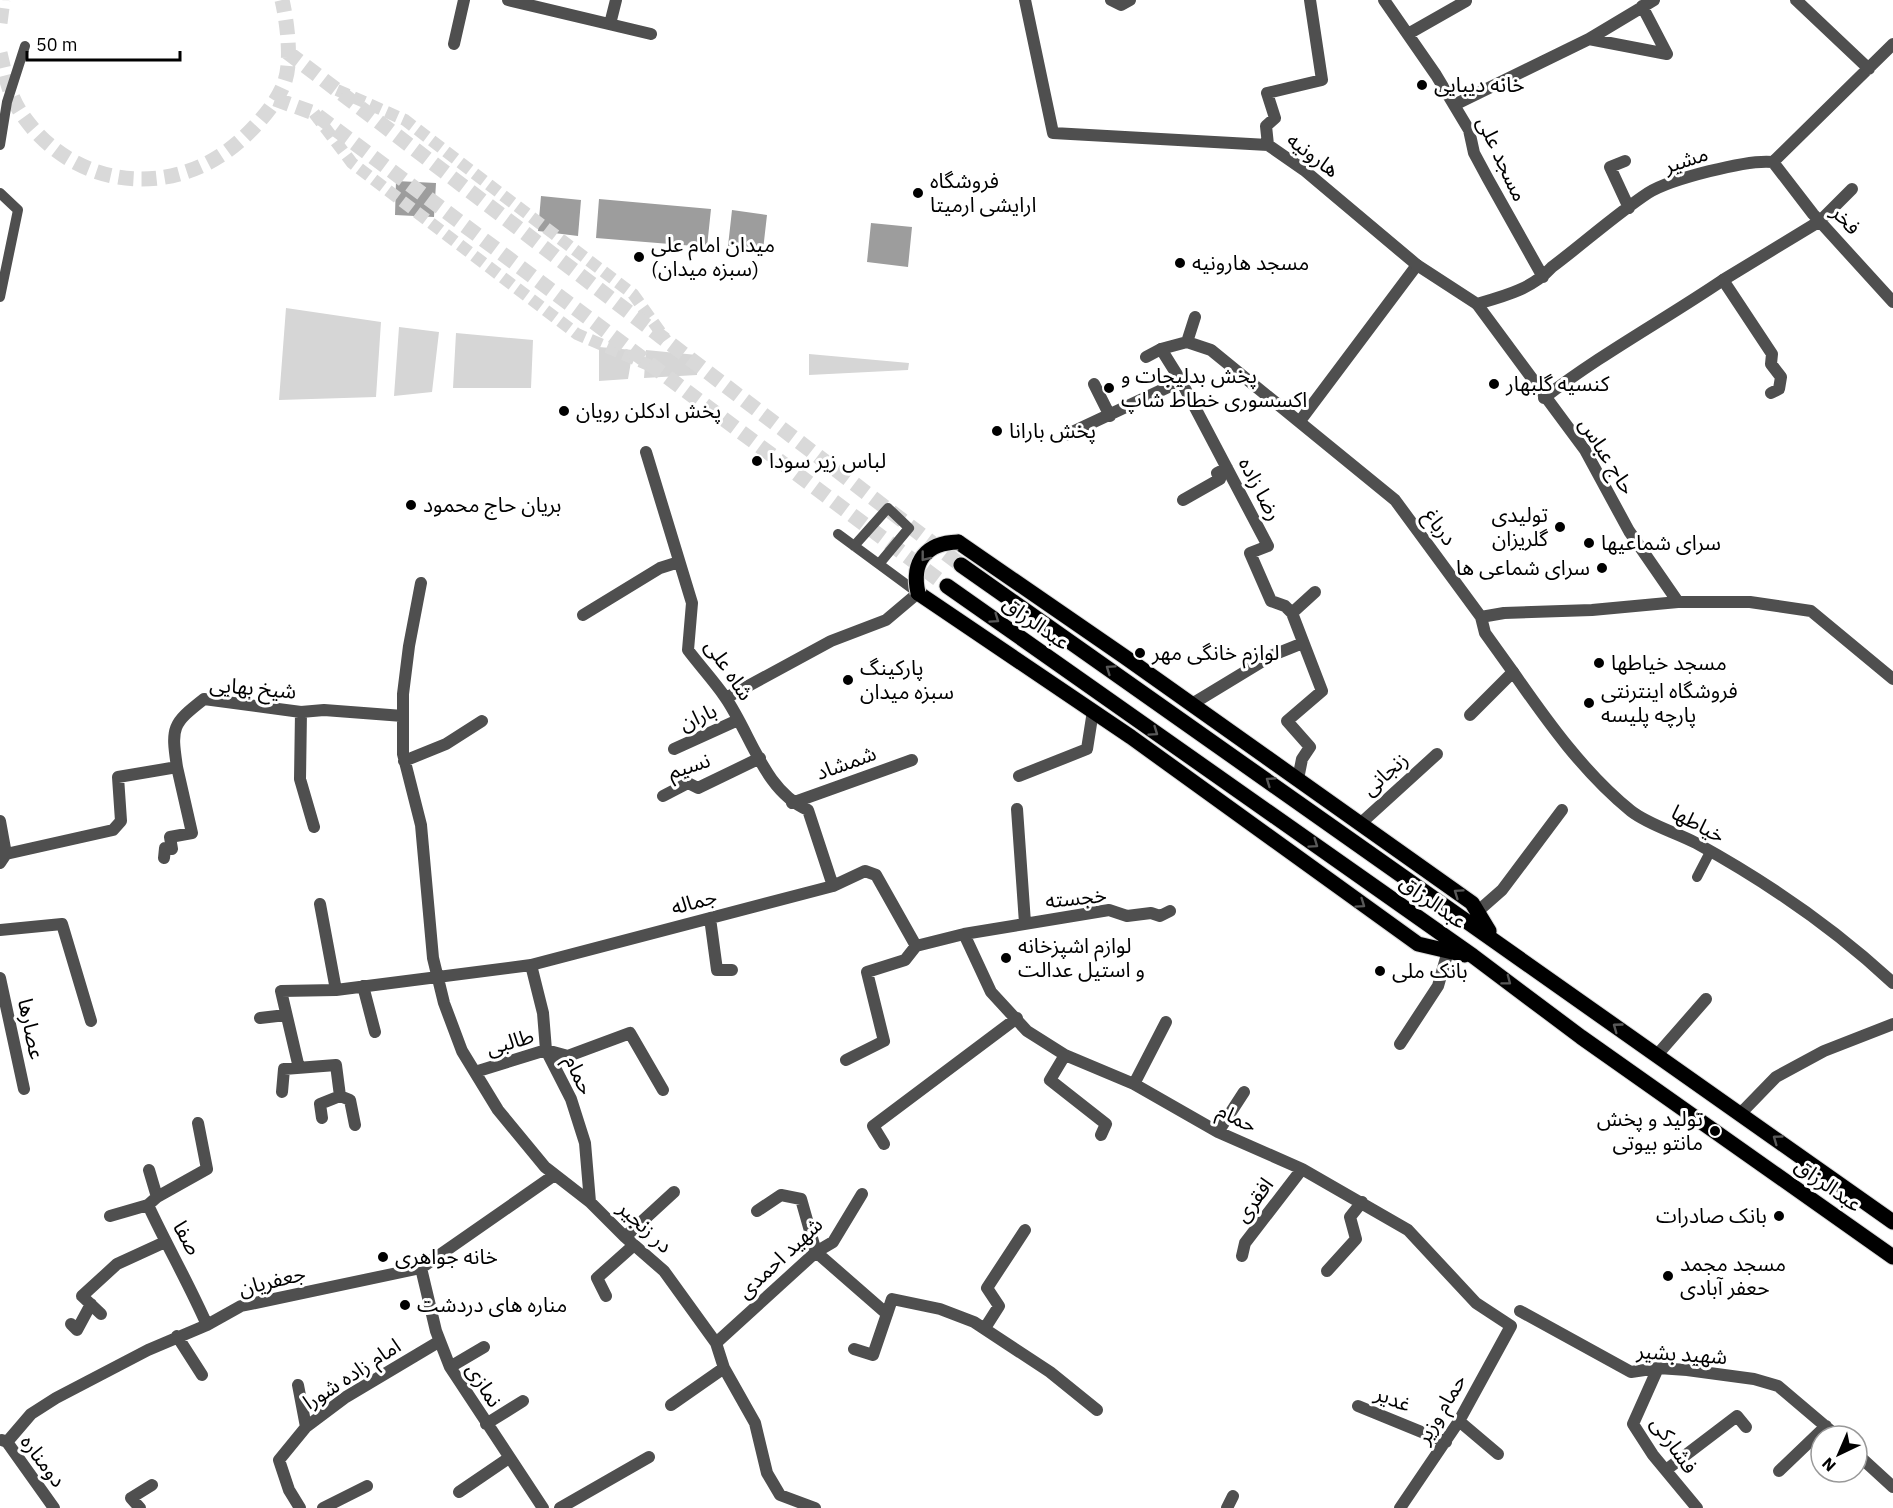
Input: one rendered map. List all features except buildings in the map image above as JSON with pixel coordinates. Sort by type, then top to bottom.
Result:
[{"type":"main road","points":[[1473,956],[1418,944],[1093,711],[918,593],[917,568],[926,552],[939,543],[958,542],[1192,704],[1472,903],[1494,938]]},
{"type":"main road","name":"عبدالرزاق","points":[[961,565],[1494,938],[1893,1222]]},
{"type":"main road","name":"عبدالرزاق","points":[[947,586],[1473,956],[1581,1037],[1893,1257]]},
{"type":"street","points":[[454,44],[464,0]]},
{"type":"street","points":[[508,0],[651,33]]},
{"type":"street","points":[[610,24],[616,0]]},
{"type":"street","name":"هارونیه","points":[[1025,0],[1053,133],[1268,145],[1304,170],[1417,265],[1478,304]]},
{"type":"street","points":[[1111,0],[1120,5],[1130,0]]},
{"type":"street","points":[[1268,145],[1266,126],[1275,118],[1267,93],[1322,80],[1310,0]]},
{"type":"street","name":"مسجد علی","points":[[1384,0],[1469,130],[1474,153],[1543,277]]},
{"type":"street","points":[[1454,105],[1589,39],[1654,0]]},
{"type":"street","points":[[1796,0],[1869,69]]},
{"type":"street","points":[[1408,34],[1466,1]]},
{"type":"street","points":[[1589,39],[1667,54],[1642,6]]},
{"type":"street","points":[[1773,162],[1893,44]]},
{"type":"street","name":"مشیر","points":[[1478,304],[1515,293],[1543,277],[1650,192],[1719,169],[1758,160],[1773,162]]},
{"type":"street","points":[[1625,161],[1610,167],[1629,208]]},
{"type":"street","name":"فخر","points":[[1773,162],[1820,221],[1893,302]]},
{"type":"street","points":[[1544,398],[1590,362],[1646,331],[1723,280],[1820,221],[1852,189]]},
{"type":"street","points":[[1300,421],[1417,265]]},
{"type":"street","points":[[1723,280],[1772,354],[1771,363],[1781,378],[1779,389],[1771,393]]},
{"type":"street","name":"حاج عباس","points":[[1478,304],[1544,398],[1585,450],[1629,531],[1678,602]]},
{"type":"street","points":[[1146,357],[1161,349],[1187,342],[1195,317]]},
{"type":"street","name":"درباغ","points":[[1187,342],[1211,350],[1395,500],[1481,617],[1485,633],[1513,672]]},
{"type":"street","name":"رضا زاده","points":[[1161,349],[1181,381],[1268,546],[1250,553],[1271,602],[1285,606],[1292,613]]},
{"type":"street","points":[[1066,435],[1181,381]]},
{"type":"street","points":[[1094,384],[1110,416]]},
{"type":"street","name":"شاه علی","points":[[646,452],[692,603],[688,650],[726,698],[772,779],[792,803],[808,810],[833,885]]},
{"type":"street","points":[[1183,500],[1220,479],[1217,473],[1227,468]]},
{"type":"street","points":[[583,615],[660,568],[680,561]]},
{"type":"street","points":[[421,583],[409,646],[403,716],[405,761],[421,825],[433,958],[438,978]]},
{"type":"street","points":[[1298,779],[1302,759],[1311,747],[1287,721],[1322,691],[1292,613],[1315,592]]},
{"type":"street","points":[[726,698],[831,641],[886,620],[918,593]]},
{"type":"street","points":[[1481,617],[1504,613],[1592,610],[1678,602],[1750,602],[1811,611],[1893,679]]},
{"type":"street","points":[[1192,704],[1273,655],[1303,643]]},
{"type":"street","points":[[1470,715],[1513,672]]},
{"type":"street","name":"خیاطها","points":[[1513,672],[1546,720],[1609,792],[1633,813],[1710,852],[1793,901],[1893,983]]},
{"type":"street","name":"شیخ بهایی","points":[[164,858],[165,848],[172,849],[170,837],[192,833],[172,739],[179,718],[204,699],[301,712],[324,710],[403,716]]},
{"type":"street","points":[[1019,777],[1087,749],[1093,711]]},
{"type":"street","points":[[301,712],[300,779],[314,827]]},
{"type":"street","name":"باران","points":[[674,749],[738,720]]},
{"type":"street","points":[[405,761],[446,744],[482,721]]},
{"type":"street","name":"زنجانی","points":[[1360,824],[1437,754]]},
{"type":"street","name":"نسیم","points":[[663,796],[688,783],[698,788],[760,758]]},
{"type":"street","name":"شمشاد","points":[[792,803],[912,760]]},
{"type":"street","points":[[0,821],[3,859],[113,830],[121,820],[118,777],[177,767]]},
{"type":"street","name":"خجسته","points":[[1017,809],[1025,923],[1109,909],[1127,916],[1151,913],[1160,916],[1170,911]]},
{"type":"street","points":[[1477,912],[1502,890],[1562,810]]},
{"type":"street","name":"جماله","points":[[286,1015],[281,991],[336,990],[531,965],[833,885],[865,871],[876,875],[916,946]]},
{"type":"street","points":[[320,904],[336,990]]},
{"type":"street","points":[[710,918],[717,970],[732,970]]},
{"type":"street","points":[[846,1060],[884,1041],[867,972],[905,960],[916,946],[964,934],[1025,923]]},
{"type":"street","points":[[0,930],[62,924],[91,1021]]},
{"type":"street","name":"حمام","points":[[964,934],[991,992],[1027,1031],[1065,1055],[1134,1083],[1218,1132],[1302,1169],[1408,1230],[1476,1303],[1511,1326]]},
{"type":"street","points":[[1400,1044],[1438,986],[1448,951]]},
{"type":"street","name":"حمام","points":[[531,965],[543,1013],[546,1050],[570,1099],[585,1143],[590,1202]]},
{"type":"street","name":"عصارها","points":[[0,978],[24,1089]]},
{"type":"street","name":"در زنجیر","points":[[438,978],[444,1004],[462,1051],[498,1110],[553,1176],[590,1202],[629,1241],[664,1271],[716,1343],[724,1368],[755,1423],[766,1473],[780,1495],[815,1508]]},
{"type":"street","points":[[363,986],[375,1032]]},
{"type":"street","points":[[1656,1055],[1706,999]]},
{"type":"street","points":[[260,1018],[286,1015],[299,1068]]},
{"type":"street","points":[[884,1144],[873,1126],[1017,1018]]},
{"type":"street","points":[[1134,1083],[1166,1022]]},
{"type":"street","points":[[1741,1113],[1776,1077],[1824,1051],[1893,1024]]},
{"type":"street","name":"طالبی","points":[[475,1072],[546,1050],[568,1056],[630,1033],[663,1090]]},
{"type":"street","points":[[1065,1055],[1050,1080],[1106,1124],[1101,1135]]},
{"type":"street","points":[[282,1092],[284,1069],[336,1065],[340,1096]]},
{"type":"street","points":[[1218,1132],[1244,1092]]},
{"type":"street","points":[[322,1118],[320,1104],[340,1096],[350,1100],[355,1125]]},
{"type":"street","points":[[110,1216],[153,1201],[207,1169],[198,1123]]},
{"type":"street","name":"افقری","points":[[1242,1256],[1245,1243],[1302,1169]]},
{"type":"street","name":"صفا","points":[[149,1170],[153,1201],[165,1242],[183,1270],[207,1325]]},
{"type":"street","name":"جعفریان","points":[[4,1441],[31,1414],[56,1398],[177,1336],[207,1325],[241,1306],[421,1268],[553,1176]]},
{"type":"street","points":[[606,1296],[597,1278],[674,1192]]},
{"type":"street","name":"شهید احمدی","points":[[716,1343],[816,1252],[833,1242],[862,1194]]},
{"type":"street","points":[[757,1211],[781,1195],[801,1199],[816,1252],[886,1314]]},
{"type":"street","points":[[1327,1271],[1356,1239],[1350,1216],[1362,1202]]},
{"type":"street","points":[[985,1329],[999,1306],[987,1288],[1025,1230]]},
{"type":"street","points":[[101,1314],[82,1296],[117,1264],[165,1242]]},
{"type":"street","name":"نمازی","points":[[421,1268],[440,1341],[450,1367],[543,1508]]},
{"type":"street","points":[[854,1349],[873,1355],[892,1299],[940,1309],[985,1329],[1050,1372],[1097,1410]]},
{"type":"street","points":[[71,1324],[77,1330],[91,1304]]},
{"type":"street","name":"شهید بشیر","points":[[1520,1311],[1631,1372],[1658,1368],[1754,1379],[1778,1386],[1824,1424]]},
{"type":"street","name":"حمام وزیر","points":[[1400,1508],[1459,1421],[1511,1326]]},
{"type":"street","points":[[177,1336],[202,1375]]},
{"type":"street","name":"امام زاده شورا","points":[[300,1508],[289,1490],[279,1460],[306,1427],[346,1397],[440,1341]]},
{"type":"street","points":[[450,1367],[484,1347]]},
{"type":"street","points":[[671,1406],[724,1368]]},
{"type":"street","name":"فشارکی","points":[[1658,1368],[1633,1424],[1697,1508]]},
{"type":"street","points":[[298,1385],[306,1427]]},
{"type":"street","points":[[486,1424],[523,1401]]},
{"type":"street","name":"غدیر","points":[[1358,1406],[1446,1442]]},
{"type":"street","points":[[1666,1470],[1737,1416],[1746,1427]]},
{"type":"street","points":[[1459,1421],[1497,1455]]},
{"type":"street","name":"دومناره","points":[[4,1441],[54,1508]]},
{"type":"street","points":[[1779,1471],[1809,1442]]},
{"type":"street","points":[[563,1507],[649,1457]]},
{"type":"street","points":[[459,1492],[509,1458]]},
{"type":"street","points":[[1869,1465],[1893,1486]]},
{"type":"street","points":[[140,1508],[131,1498],[152,1485]]},
{"type":"street","points":[[323,1508],[367,1486]]},
{"type":"street","points":[[1227,1508],[1233,1496]]},
{"type":"lane","points":[[0,145],[7,102],[25,46]]},
{"type":"lane","points":[[0,193],[18,210],[0,297]]},
{"type":"lane","points":[[854,546],[888,508],[909,528],[879,564]]},
{"type":"lane","points":[[838,534],[918,593]]},
{"type":"lane","points":[[1697,878],[1710,852]]},
{"type":"shaded area","points":[[396,181],[436,183],[434,217],[395,215]]},
{"type":"shaded area","points":[[541,196],[581,200],[578,236],[538,231]]},
{"type":"shaded area","points":[[599,199],[711,209],[707,247],[596,238]]},
{"type":"shaded area","points":[[732,210],[767,215],[763,250],[728,246]]},
{"type":"shaded area","points":[[871,223],[912,227],[908,267],[867,262]]},
{"type":"shaded area","points":[[286,308],[381,322],[376,397],[279,400]]},
{"type":"shaded area","points":[[399,327],[439,332],[432,392],[394,396]]},
{"type":"shaded area","points":[[456,333],[533,340],[531,388],[453,388]]},
{"type":"shaded area","points":[[599,347],[633,350],[628,379],[599,381]]},
{"type":"shaded area","points":[[646,350],[697,355],[697,375],[644,378]]},
{"type":"shaded area","points":[[809,354],[909,363],[908,370],[809,375]]},
{"type":"tunnel","points":[[0,23],[3,0]]},
{"type":"tunnel","points":[[0,53],[13,99],[21,113],[43,139],[68,158],[96,171],[126,178],[156,178],[186,172],[215,159],[242,139],[273,105],[285,81],[288,62],[287,29],[282,0]]},
{"type":"tunnel","points":[[287,52],[961,565]]},
{"type":"tunnel","points":[[337,90],[405,120],[633,294],[666,340]]},
{"type":"tunnel","points":[[275,99],[314,113],[947,586]]},
{"type":"tunnel","points":[[314,113],[352,163],[577,334],[653,367]]},
{"type":"place","name":"خانه دیبایی","points":[[1422,85]]},
{"type":"place","name":"فروشگاه ارایشی ارمیتا","points":[[918,193]]},
{"type":"place","name":"میدان امام علی (سبزه میدان)","points":[[639,257]]},
{"type":"place","name":"مسجد هارونیه","points":[[1180,263]]},
{"type":"place","name":"کنسیه گلبهار","points":[[1494,384]]},
{"type":"place","name":"پخش بدلیجات و اکسسوری خطاط شاپ","points":[[1109,388]]},
{"type":"place","name":"پخش ادکلن رویان","points":[[564,411]]},
{"type":"place","name":"پخش بارانا","points":[[997,431]]},
{"type":"place","name":"لباس زیر سودا","points":[[757,461]]},
{"type":"place","name":"بریان حاج محمود","points":[[411,505]]},
{"type":"place","name":"تولیدی گلریزان","points":[[1560,527]]},
{"type":"place","name":"سرای شماعیها","points":[[1589,543]]},
{"type":"place","name":"سرای شماعی ها","points":[[1602,568]]},
{"type":"place","name":"لوازم خانگی مهر","points":[[1140,653]]},
{"type":"place","name":"مسجد خیاطها","points":[[1599,663]]},
{"type":"place","name":"پارکینگ سبزه میدان","points":[[848,680]]},
{"type":"place","name":"فروشگاه اینترنتی پارچه پلیسه","points":[[1589,703]]},
{"type":"place","name":"لوازم اشپزخانه و استیل عدالت","points":[[1006,958]]},
{"type":"place","name":"بانک ملی","points":[[1380,971]]},
{"type":"place","name":"تولید و پخش مانتو بیوتی","points":[[1715,1131]]},
{"type":"place","name":"بانک صادرات","points":[[1779,1216]]},
{"type":"place","name":"خانه جواهری","points":[[383,1257]]},
{"type":"place","name":"مسجد مجمد حعفر آبادی","points":[[1668,1276]]},
{"type":"place","name":"مناره های دردشت","points":[[405,1305]]}]
